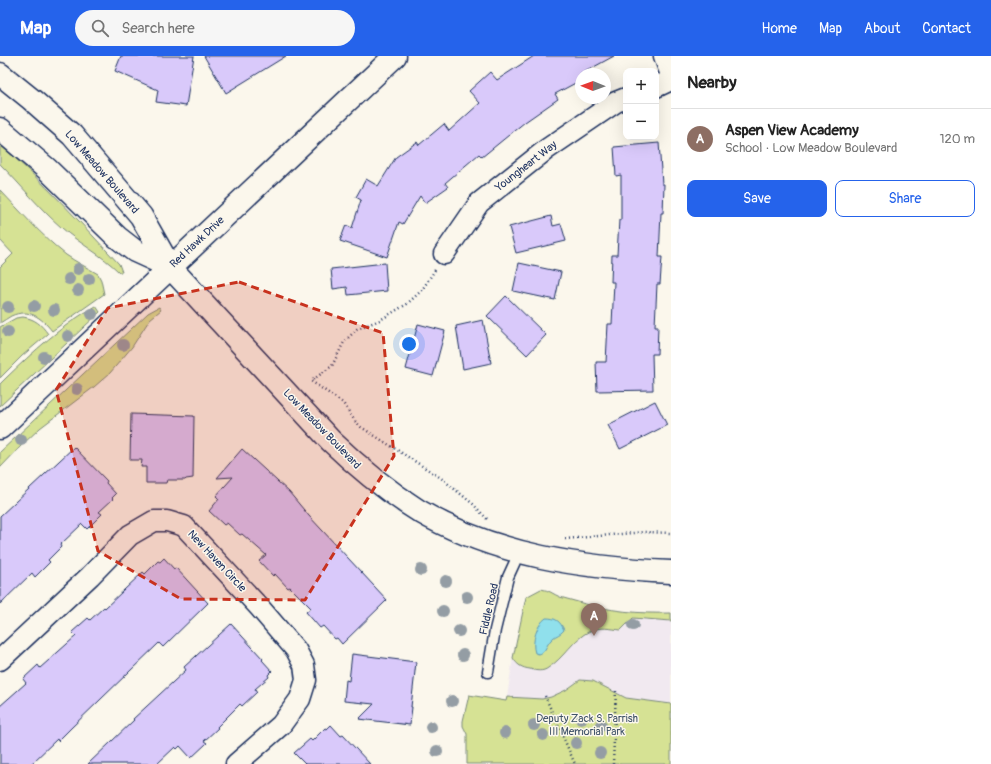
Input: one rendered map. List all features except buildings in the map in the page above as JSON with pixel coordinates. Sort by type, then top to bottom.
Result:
[{"type":"street","name":"Red Hawk Drive","points":[[0,428],[395,56]]},
{"type":"street","points":[[664,56],[671,75]]},
{"type":"street","name":"Low Meadow Boulevard","points":[[0,74],[72,135],[141,216],[170,267],[331,441],[358,467],[386,489],[420,511],[454,528],[519,552],[557,561],[596,567],[671,572]]},
{"type":"street","points":[[659,86],[671,80]]},
{"type":"street","name":"Youngheart Way","points":[[444,254],[479,203],[547,149],[616,102],[623,99]]},
{"type":"street","name":"Low Meadow Boulevard","points":[[0,129],[47,169],[117,237],[135,250],[170,267]]},
{"type":"street","name":"New Haven Circle","points":[[0,660],[90,576],[130,535],[154,521],[167,521],[184,526],[260,608],[296,650],[304,665],[306,680],[300,699],[281,724],[236,764]]},
{"type":"lane","name":"Fiddle Road","points":[[488,672],[495,630],[508,577],[519,552]]},
{"type":"path","points":[[444,254],[422,290],[407,304],[380,320],[357,329],[344,342],[332,366],[311,381],[343,403],[361,427],[452,486],[493,523]]},
{"type":"path","points":[[563,540],[638,533],[671,533]]},
{"type":"path","points":[[613,764],[616,690]]},
{"type":"path","points":[[545,696],[575,764]]},
{"type":"highlighted area","points":[[239,282],[383,333],[394,456],[305,600],[181,599],[98,551],[56,390],[108,308]]},
{"type":"shaded area","points":[[540,589],[550,591],[560,597],[612,610],[653,614],[671,613],[671,704],[626,698],[589,680],[580,680],[566,690],[551,697],[542,699],[507,697],[513,658],[526,597]]},
{"type":"green space","points":[[0,145],[47,188],[76,218],[119,264],[122,272],[119,272],[69,234],[38,204],[0,164]]},
{"type":"green space","points":[[0,190],[57,248],[70,258],[98,274],[101,280],[104,294],[52,331],[39,318],[34,315],[23,313],[11,316],[0,323],[0,267],[13,254],[0,240]]},
{"type":"green space","points":[[96,306],[100,312],[0,406],[0,384],[49,339],[72,321]]},
{"type":"green space","points":[[159,307],[161,310],[150,319],[132,347],[110,373],[40,428],[0,468],[0,452],[148,313]]},
{"type":"green space","points":[[23,317],[37,322],[48,334],[22,356],[0,378],[0,327],[16,318]]},
{"type":"green space","points":[[541,589],[549,591],[562,598],[601,608],[648,613],[671,613],[671,621],[633,618],[621,630],[606,628],[594,629],[584,634],[554,664],[546,669],[539,671],[527,669],[516,663],[513,658],[526,597]]},
{"type":"green space","name":"Deputy Zack S. Parrish III Memorial Park","points":[[580,680],[593,681],[626,698],[671,704],[671,764],[467,764],[467,734],[463,726],[463,721],[469,695],[506,701],[507,697],[542,699],[551,697],[566,690]]},
{"type":"water","points":[[546,618],[557,621],[561,624],[564,630],[549,642],[543,652],[539,654],[535,653],[534,639],[540,624]]},
{"type":"place","name":"Aspen View Academy","points":[[594,636]]}]
